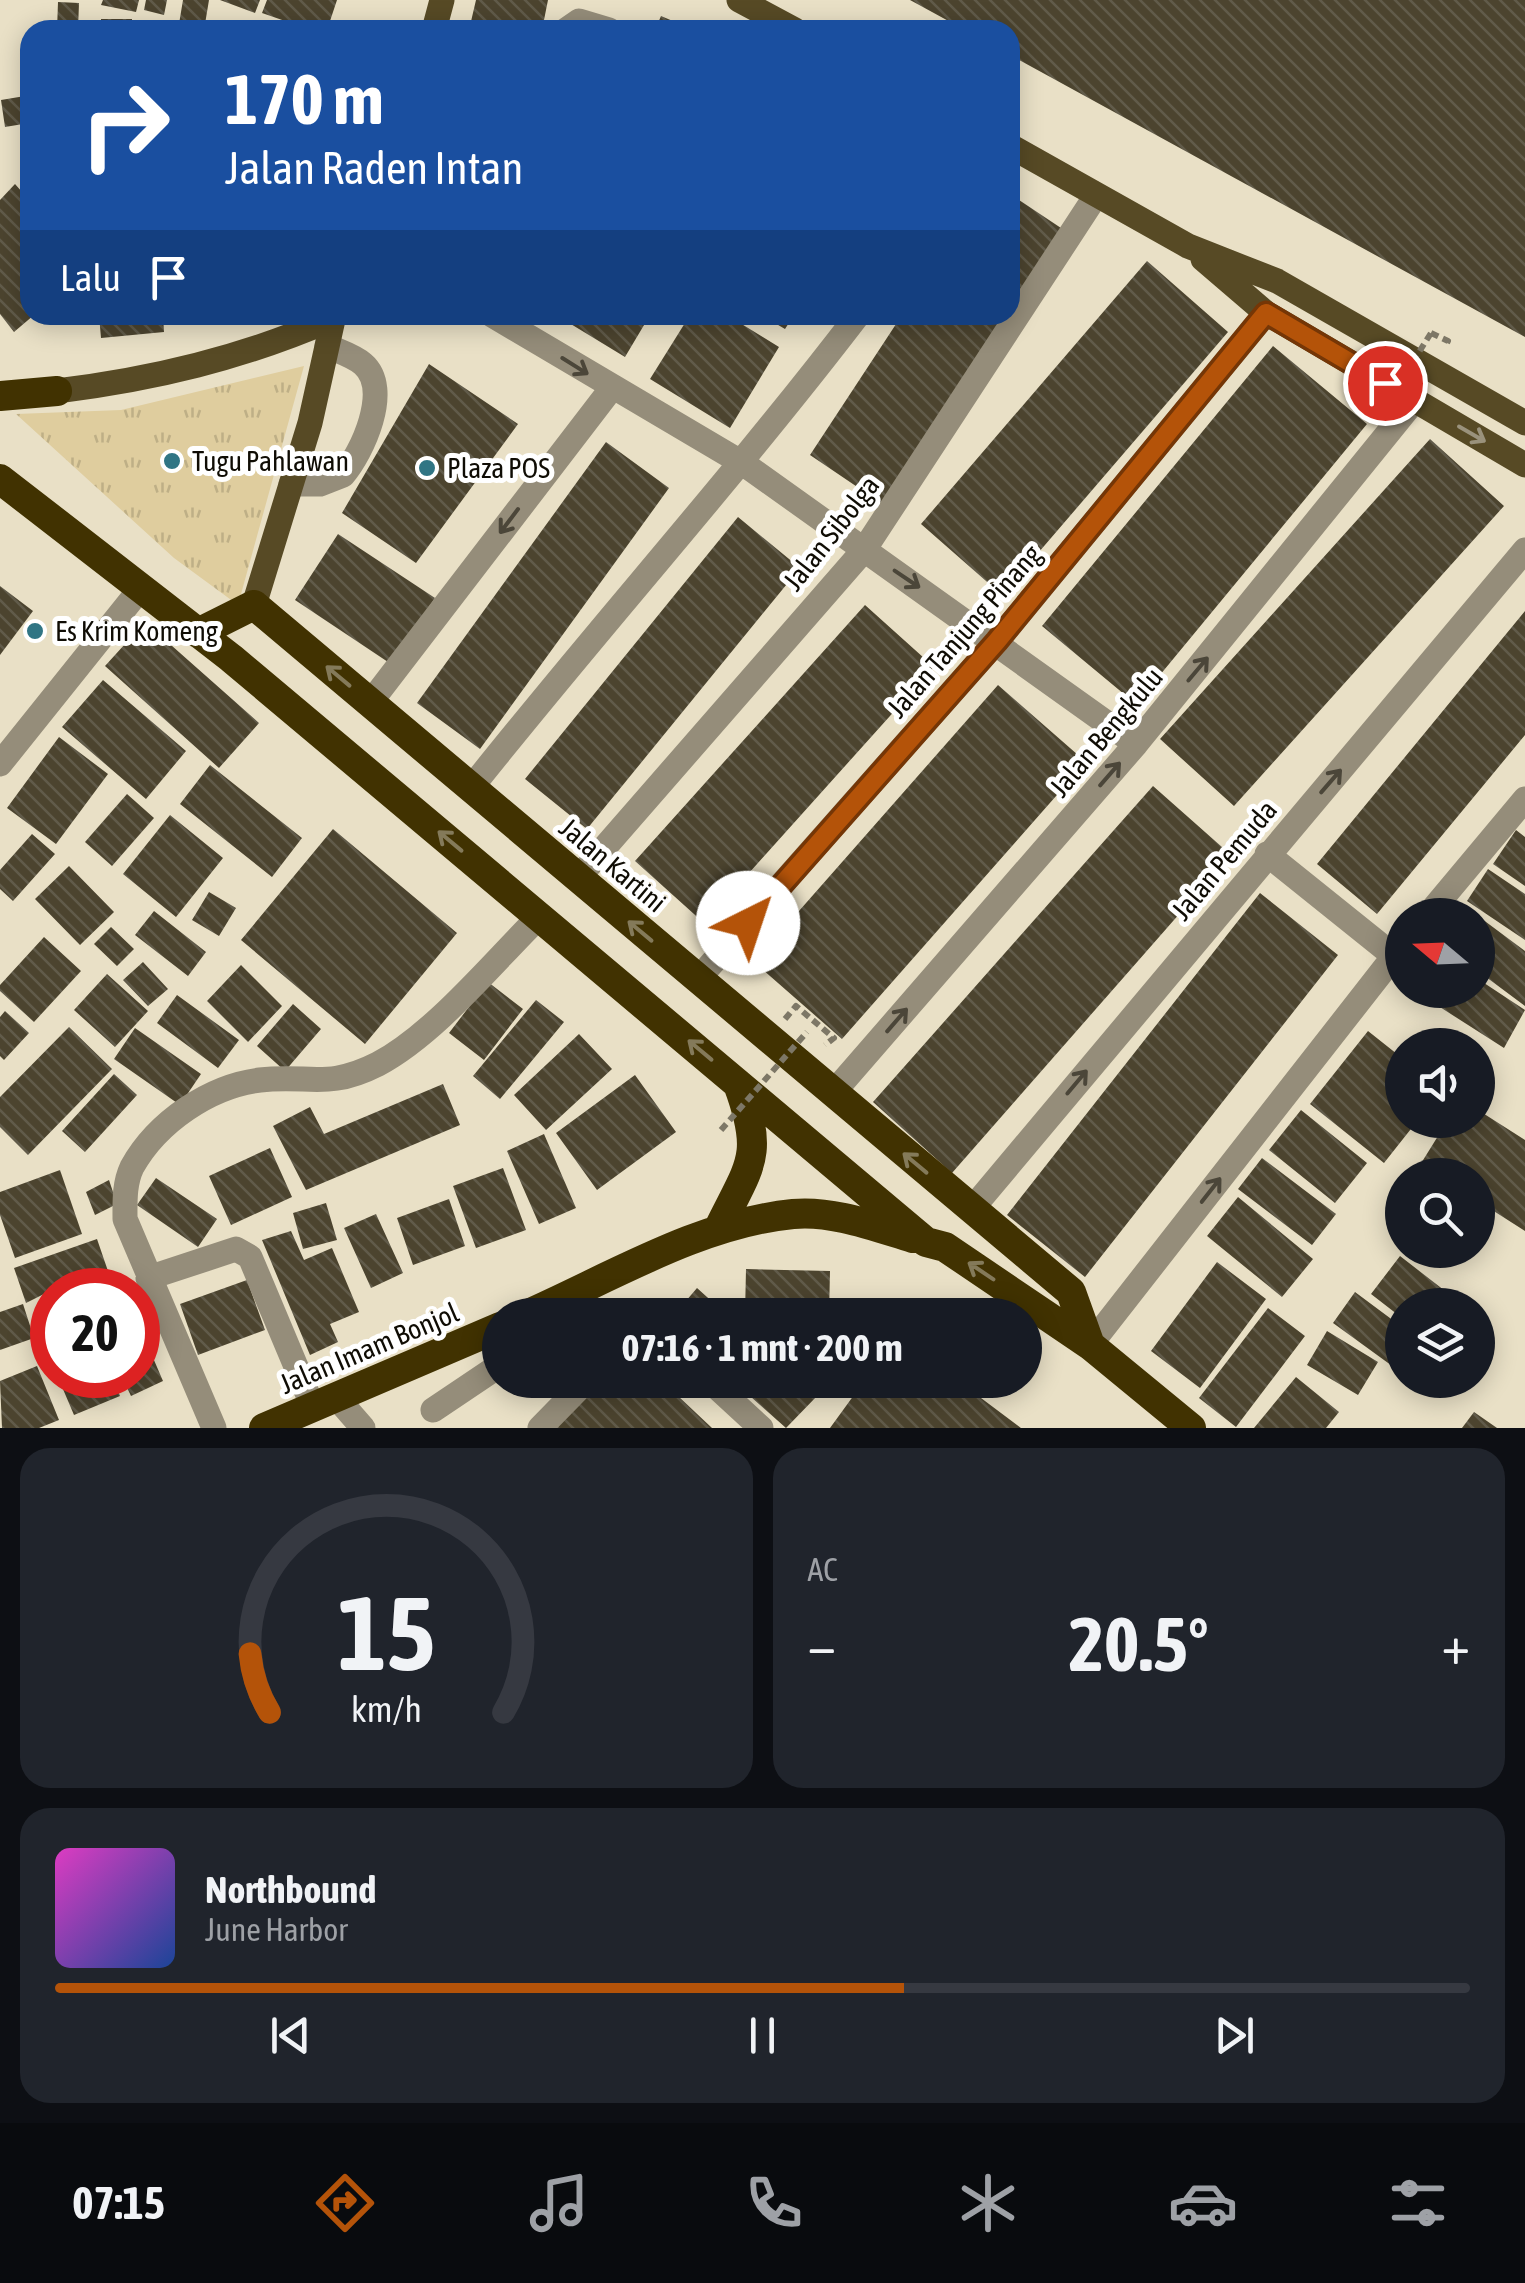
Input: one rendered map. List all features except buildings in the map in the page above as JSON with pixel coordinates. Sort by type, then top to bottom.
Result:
[{"type":"highway","points":[[0,396],[57,391]]},
{"type":"highway","points":[[0,479],[231,658],[926,1242]]},
{"type":"highway","points":[[198,633],[254,605]]},
{"type":"highway","points":[[231,658],[254,605]]},
{"type":"highway","name":"Jalan Kartini","points":[[254,605],[1071,1292],[1090,1345]]},
{"type":"highway","points":[[718,1230],[754,1152],[755,1128],[737,1081]]},
{"type":"highway","points":[[564,1298],[718,1230],[795,1214],[857,1221],[945,1247],[1090,1345],[1191,1428]]},
{"type":"highway","name":"Jalan Imam Bonjol","points":[[273,1427],[482,1335]]},
{"type":"main road","points":[[739,0],[776,20]]},
{"type":"main road","points":[[1020,152],[1188,246],[1277,281],[1525,423]]},
{"type":"main road","points":[[1188,246],[1266,313],[1525,465]]},
{"type":"main road","points":[[57,391],[137,381],[209,366],[313,325]]},
{"type":"main road","points":[[254,605],[310,422],[331,325]]},
{"type":"street","name":"Jalan Sibolga","points":[[1020,312],[1095,197]]},
{"type":"street","name":"Jalan Tanjung Pinang","points":[[698,980],[997,641],[1266,313]]},
{"type":"street","points":[[508,325],[744,464],[997,641],[1136,744]]},
{"type":"street","points":[[471,788],[610,613],[744,464],[850,325]]},
{"type":"street","name":"Jalan Sibolga","points":[[578,878],[731,697],[864,550],[1011,325]]},
{"type":"street","points":[[291,484],[320,484],[343,475],[366,436],[372,411],[369,372],[363,364],[327,346]]},
{"type":"street","points":[[370,703],[611,388]]},
{"type":"street","name":"Jalan Bengkulu","points":[[832,1094],[1136,744],[1414,401]]},
{"type":"street","name":"Jalan Pemuda","points":[[971,1210],[1525,550]]},
{"type":"street","points":[[0,764],[141,588]]},
{"type":"street","points":[[1442,898],[1525,799]]},
{"type":"street","points":[[1267,854],[1385,941]]},
{"type":"street","points":[[144,1268],[125,1220],[125,1187],[133,1166],[191,1105],[236,1084],[264,1079],[343,1080],[381,1062],[416,1037],[540,916]]},
{"type":"street","points":[[1090,1345],[1385,968]]},
{"type":"street","points":[[160,1274],[236,1250],[250,1257],[325,1402],[363,1428]]},
{"type":"street","points":[[160,1305],[214,1428]]},
{"type":"street","points":[[433,1410],[482,1377]]},
{"type":"street","points":[[540,1428],[569,1398]]},
{"type":"street","points":[[728,1398],[760,1428]]},
{"type":"path","points":[[1385,406],[1431,333]]},
{"type":"path","points":[[720,1130],[808,1032],[826,1046],[834,1038],[796,1006]]},
{"type":"green space","points":[[304,366],[238,605],[174,558],[16,414],[121,410]]},
{"type":"place","name":"Tugu Pahlawan","points":[[172,461]]},
{"type":"place","name":"Plaza POS","points":[[427,468]]},
{"type":"place","name":"Es Krim Komeng","points":[[35,631]]},
{"type":"route","points":[[748,923],[997,641],[1266,313],[1385,383]]}]
